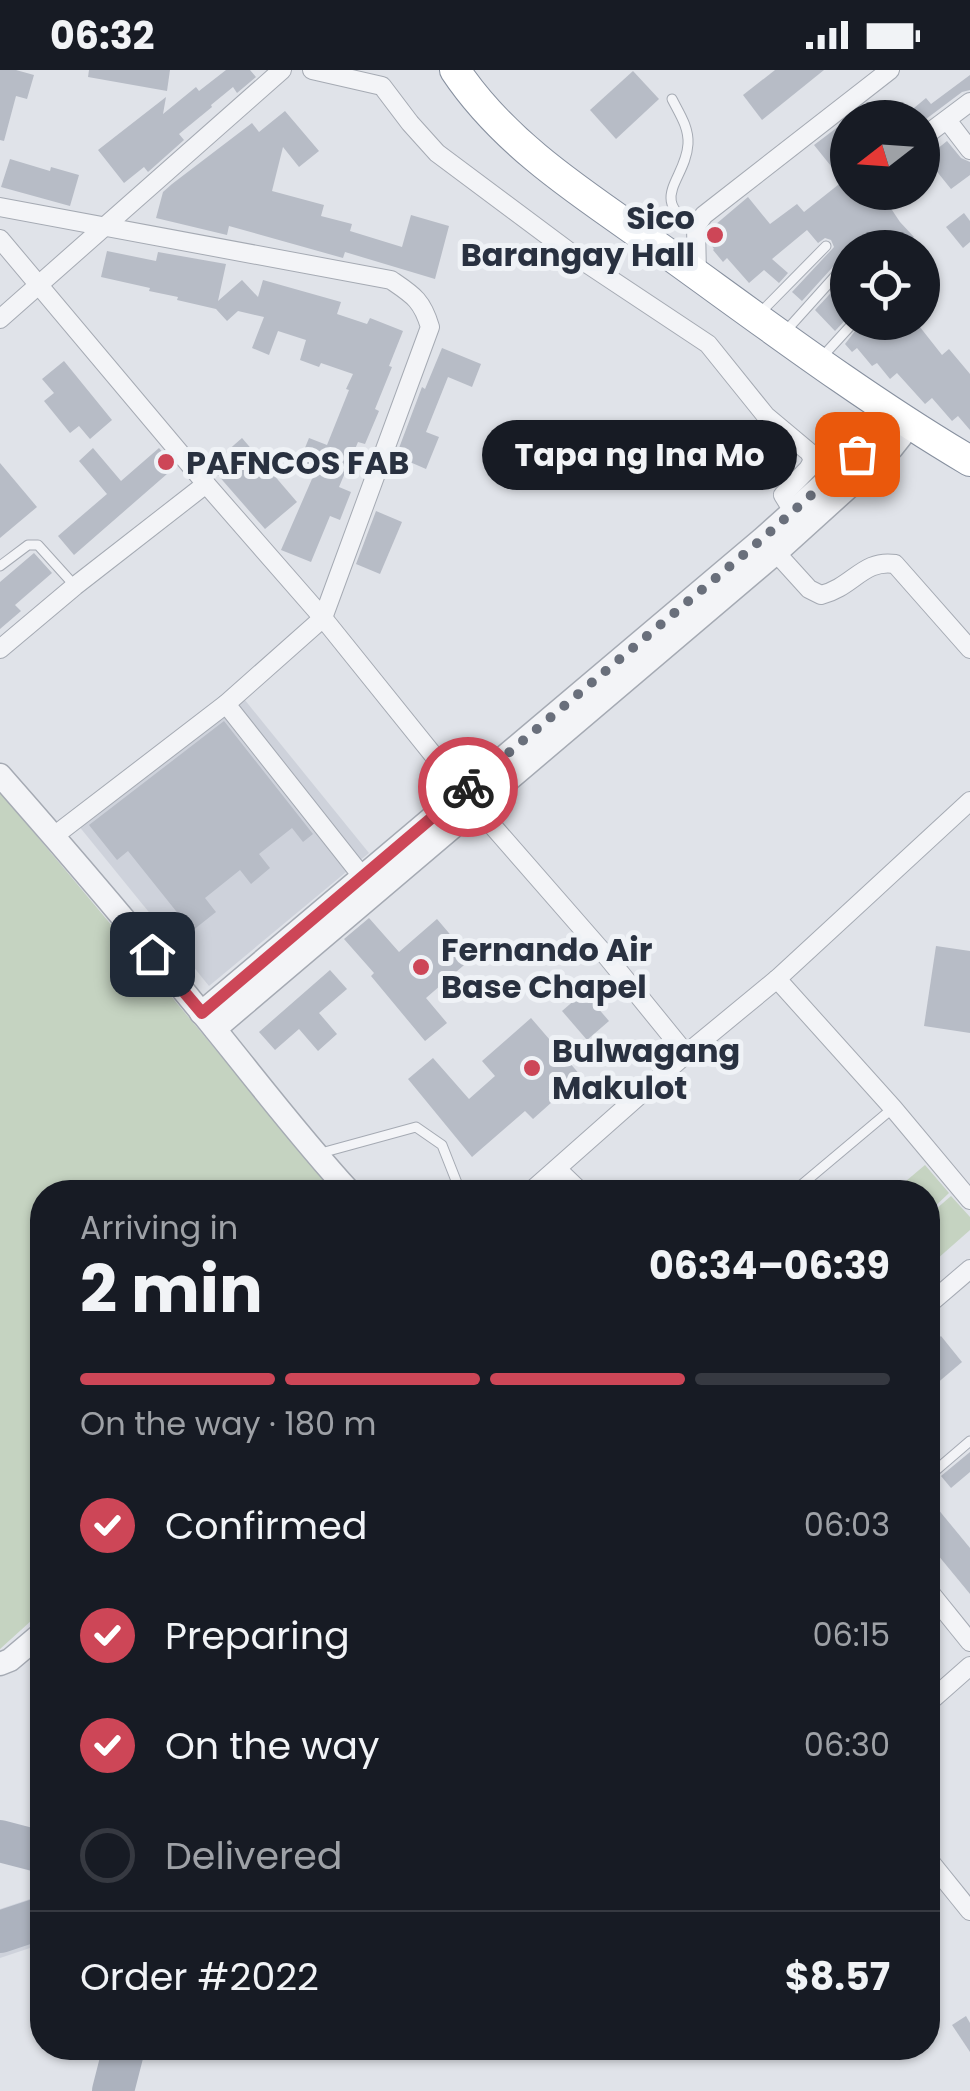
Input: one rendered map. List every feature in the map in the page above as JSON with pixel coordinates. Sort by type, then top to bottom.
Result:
[{"type":"highway","points":[[455,70],[472,96],[516,140],[579,192],[818,361],[970,461]]},
{"type":"street","points":[[0,319],[282,70]]},
{"type":"street","points":[[312,70],[382,86],[437,153],[571,253],[708,344],[766,416],[810,452],[813,460],[808,469],[782,496],[798,520]]},
{"type":"street","points":[[697,275],[696,226],[704,215],[890,70]]},
{"type":"street","points":[[940,125],[970,102]]},
{"type":"street","points":[[947,120],[970,150]]},
{"type":"street","points":[[0,207],[391,280],[424,307],[430,327],[323,618],[226,704],[54,836]]},
{"type":"street","points":[[0,239],[323,618],[469,800],[608,958],[686,1054]]},
{"type":"street","points":[[208,1021],[798,520],[832,488],[875,436],[902,418]]},
{"type":"street","points":[[0,648],[206,484]]},
{"type":"street","points":[[769,545],[795,576],[821,595],[835,591],[871,565],[895,564],[970,649]]},
{"type":"street","points":[[226,704],[369,885]]},
{"type":"street","points":[[0,775],[339,1180]]},
{"type":"street","points":[[544,1180],[777,979],[970,801]]},
{"type":"street","points":[[777,979],[970,1200]]},
{"type":"street","points":[[557,1169],[566,1180]]},
{"type":"street","points":[[940,1295],[970,1269]]},
{"type":"street","points":[[940,1605],[970,1642]]},
{"type":"street","points":[[0,1664],[30,1643]]},
{"type":"street","points":[[940,1693],[970,1666]]},
{"type":"street","points":[[940,1874],[970,1911]]},
{"type":"lane","points":[[672,98],[688,140],[671,188],[671,200],[674,211],[696,226]]},
{"type":"lane","points":[[754,316],[826,246]]},
{"type":"lane","points":[[782,335],[830,282]]},
{"type":"lane","points":[[818,361],[837,340]]},
{"type":"lane","points":[[0,566],[28,545],[38,544],[75,586]]},
{"type":"lane","points":[[807,1180],[893,1108]]},
{"type":"lane","points":[[316,1155],[416,1127],[442,1145],[456,1180]]},
{"type":"lane","points":[[940,1467],[970,1441]]},
{"type":"shaded area","points":[[240,694],[369,853],[209,986],[78,825]]},
{"type":"shaded area","points":[[30,1899],[30,1948],[0,1958],[0,1909]]},
{"type":"green space","points":[[0,792],[325,1180],[30,1180],[30,1622],[0,1649]]},
{"type":"green space","points":[[925,1165],[938,1180],[907,1180]]},
{"type":"green space","points":[[940,1182],[949,1193],[940,1202]]},
{"type":"green space","points":[[951,1196],[970,1217],[970,1230],[940,1256],[940,1206]]},
{"type":"building","points":[[0,70],[34,75],[27,99],[16,96],[4,141],[0,140]]},
{"type":"building","points":[[89,70],[170,70],[167,91],[88,77]]},
{"type":"building","points":[[226,70],[250,70],[256,77],[237,93],[233,87],[179,134],[184,140],[148,172],[144,167],[124,183],[98,150],[166,97],[163,114],[196,87],[199,91]]},
{"type":"building","points":[[775,70],[824,70],[762,120],[743,95]]},
{"type":"building","points":[[633,71],[659,99],[616,139],[590,110]]},
{"type":"building","points":[[970,75],[970,90],[940,108],[940,100],[936,100]]},
{"type":"building","points":[[285,111],[319,151],[299,167],[283,147],[272,191],[324,205],[321,216],[352,224],[350,231],[402,247],[411,215],[449,226],[435,279],[345,252],[343,258],[229,226],[227,235],[156,218],[163,192],[172,184],[252,123],[259,132]]},
{"type":"building","points":[[830,133],[830,165],[814,145]]},
{"type":"building","points":[[947,141],[961,158],[970,162],[970,175],[951,189],[940,175],[940,147]]},
{"type":"building","points":[[10,159],[79,175],[70,206],[1,187]]},
{"type":"building","points":[[830,191],[830,210],[892,210],[907,230],[830,230],[830,240],[818,243],[807,230],[772,259],[788,273],[779,283],[764,270],[749,283],[727,258],[723,262],[709,242],[709,230],[748,197],[770,224],[797,204],[804,212]]},
{"type":"building","points":[[964,213],[970,221],[970,242],[963,248],[946,227]]},
{"type":"building","points":[[107,251],[156,261],[158,252],[226,264],[218,301],[242,280],[258,297],[263,280],[341,302],[337,314],[367,324],[370,318],[403,331],[375,409],[379,411],[365,444],[358,442],[339,487],[351,492],[340,520],[330,516],[311,562],[281,550],[315,472],[298,465],[309,438],[327,445],[353,374],[300,360],[306,340],[278,331],[269,355],[252,348],[264,317],[238,311],[227,321],[216,309],[101,277]]},
{"type":"building","points":[[830,251],[830,270],[802,301],[792,292]]},
{"type":"building","points":[[830,294],[830,326],[815,310]]},
{"type":"building","points":[[848,340],[930,340],[942,355],[949,349],[970,374],[970,430],[958,416],[952,421],[932,398],[925,404],[897,373],[890,379],[877,363],[872,366],[857,348],[852,352],[845,344]]},
{"type":"building","points":[[442,348],[481,364],[472,387],[448,377],[426,432],[439,437],[426,469],[396,456],[422,387],[425,389]]},
{"type":"building","points":[[64,361],[112,420],[90,439],[79,426],[70,433],[44,401],[54,393],[42,379]]},
{"type":"building","points":[[242,438],[297,502],[265,529],[210,466]]},
{"type":"building","points":[[93,448],[121,481],[159,448],[175,467],[74,555],[58,536],[107,494],[79,461]]},
{"type":"building","points":[[0,463],[37,507],[0,538]]},
{"type":"building","points":[[376,511],[402,522],[380,574],[356,564]]},
{"type":"building","points":[[34,553],[52,573],[15,605],[21,611],[0,629],[0,582]]},
{"type":"building","points":[[224,721],[313,834],[303,842],[292,828],[259,854],[270,868],[251,884],[240,870],[205,898],[216,912],[192,931],[128,851],[117,860],[89,825]]},
{"type":"building","name":"Fernando Air Base Chapel","points":[[369,918],[399,952],[437,919],[471,959],[426,998],[447,1023],[425,1041],[344,939]]},
{"type":"building","points":[[936,946],[970,951],[970,1033],[924,1026]]},
{"type":"building","points":[[330,970],[347,989],[319,1013],[337,1034],[318,1051],[299,1029],[275,1050],[259,1032]]},
{"type":"building","points":[[584,992],[609,1021],[587,1040],[562,1011]]},
{"type":"building","points":[[531,1018],[581,1076],[533,1119],[525,1111],[472,1157],[408,1079],[433,1058],[469,1099],[495,1076],[482,1061]]},
{"type":"building","points":[[940,1337],[962,1362],[940,1381]]},
{"type":"building","points":[[970,1452],[970,1472],[951,1488],[941,1476]]},
{"type":"building","points":[[940,1512],[970,1548],[970,1594],[940,1558]]},
{"type":"building","points":[[966,2016],[970,2023],[970,2052],[952,2025]]},
{"type":"taxiway","points":[[0,1841],[30,1849]]},
{"type":"taxiway","points":[[0,1932],[30,1922]]},
{"type":"taxiway","points":[[113,2091],[121,2060]]},
{"type":"way so far","points":[[468,787],[857,454]]},
{"type":"place","name":"Sico Barangay Hall","points":[[715,235]]},
{"type":"place","name":"Tapa ng Ina Mo","points":[[857,454]]},
{"type":"place","name":"PAFNCOS FAB","points":[[166,462]]},
{"type":"place","name":"Fernando Air Base Chapel","points":[[421,967]]},
{"type":"place","name":"Bulwagang Makulot","points":[[532,1068]]},
{"type":"route","points":[[152,954],[202,1013],[468,787]]}]
